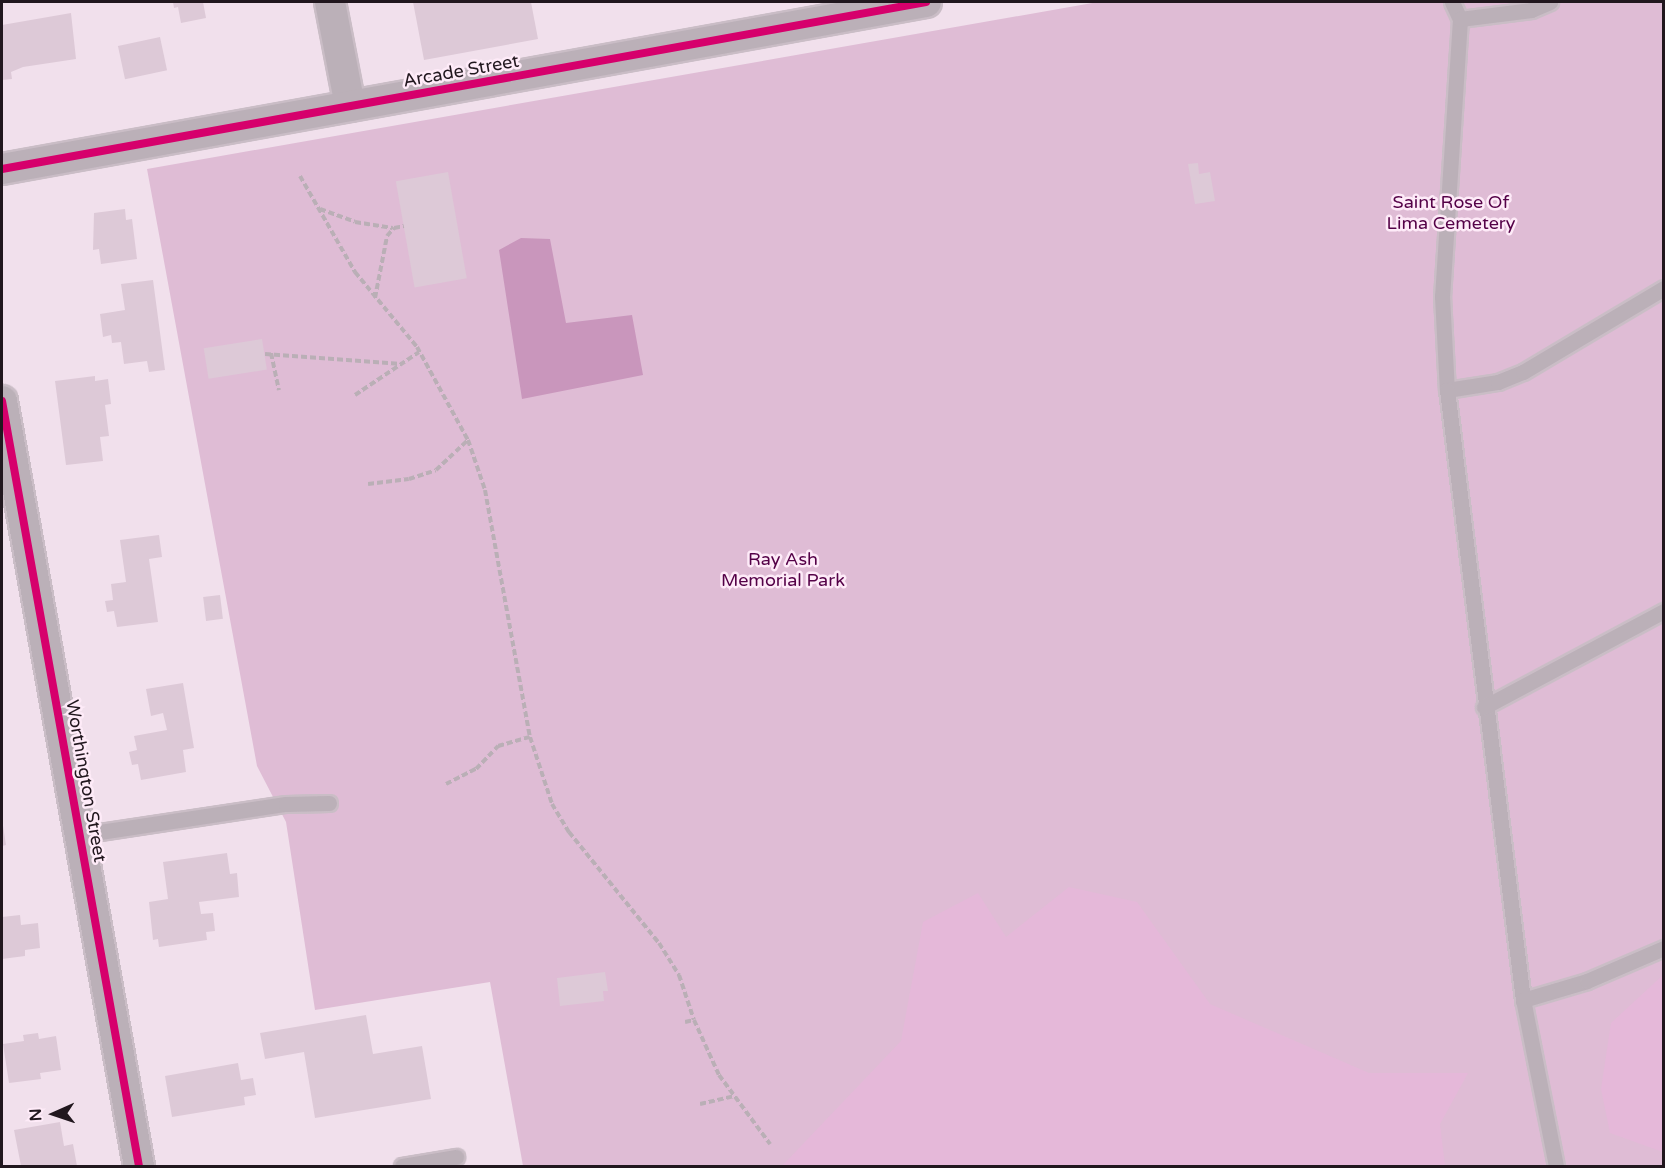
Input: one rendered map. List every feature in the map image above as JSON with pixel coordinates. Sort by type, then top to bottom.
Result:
[{"type":"street","points":[[330,2],[350,106]]},
{"type":"street","name":"Arcade Street","points":[[2,170],[926,2]]},
{"type":"street","name":"Worthington Street","points":[[2,401],[139,1167]]},
{"type":"lane","points":[[1452,2],[1460,19],[1442,296],[1447,390],[1484,707],[1523,1000],[1556,1167]]},
{"type":"lane","points":[[1460,19],[1531,10],[1550,2]]},
{"type":"lane","points":[[1447,390],[1498,382],[1523,372],[1664,288]]},
{"type":"lane","points":[[1484,707],[1664,612]]},
{"type":"lane","points":[[80,835],[286,804],[329,803]]},
{"type":"lane","points":[[1523,1000],[1587,981],[1664,948]]},
{"type":"lane","points":[[402,1167],[456,1157]]},
{"type":"path","points":[[300,176],[375,299],[419,352],[468,440],[488,501],[530,736],[552,804],[568,832],[659,943],[679,975],[694,1020],[719,1075],[770,1144]]},
{"type":"path","points":[[318,208],[355,222],[394,228],[404,226]]},
{"type":"path","points":[[375,299],[383,250],[394,228]]},
{"type":"path","points":[[355,395],[419,352]]},
{"type":"path","points":[[271,353],[279,390]]},
{"type":"path","points":[[265,354],[402,364]]},
{"type":"path","points":[[368,484],[409,479],[436,470],[468,440]]},
{"type":"path","points":[[446,784],[476,770],[498,746],[530,736]]},
{"type":"path","points":[[685,1022],[694,1020]]},
{"type":"path","points":[[700,1104],[734,1096]]},
{"type":"green space","name":"Ray Ash Memorial Park","points":[[1098,2],[1663,2],[1663,1166],[523,1166],[490,982],[315,1010],[286,822],[257,766],[147,169]]},
{"type":"shaded area","points":[[521,238],[550,239],[566,323],[632,315],[643,375],[522,399],[499,250]]},
{"type":"shaded area","points":[[1069,887],[1137,902],[1210,1004],[1369,1073],[1468,1073],[1440,1124],[1445,1166],[782,1166],[901,1041],[923,922],[978,893],[1006,937]]},
{"type":"shaded area","points":[[1663,975],[1663,1152],[1610,1133],[1601,1089],[1611,1023]]},
{"type":"building","points":[[173,2],[203,2],[206,18],[181,23],[178,7],[174,8]]},
{"type":"building","points":[[413,2],[531,2],[538,39],[424,60]]},
{"type":"building","points":[[71,13],[76,59],[23,67],[11,72],[12,79],[2,80],[2,25]]},
{"type":"building","points":[[160,37],[167,70],[125,79],[118,46]]},
{"type":"building","points":[[1198,163],[1199,174],[1210,172],[1215,201],[1195,204],[1188,164]]},
{"type":"building","points":[[448,172],[467,278],[415,288],[396,181]]},
{"type":"building","points":[[125,209],[126,220],[132,219],[137,259],[101,264],[99,249],[93,250],[94,213]]},
{"type":"building","points":[[153,280],[165,370],[149,372],[147,361],[124,364],[121,342],[112,343],[111,335],[103,337],[100,314],[125,310],[121,284]]},
{"type":"building","points":[[262,339],[267,370],[209,379],[204,348]]},
{"type":"building","points":[[95,376],[95,381],[108,379],[111,404],[105,405],[109,436],[100,437],[103,461],[66,465],[55,381]]},
{"type":"building","points":[[159,535],[162,557],[149,559],[158,622],[117,627],[114,611],[107,612],[105,601],[113,600],[111,584],[126,582],[120,540]]},
{"type":"building","points":[[220,595],[223,619],[206,621],[203,597]]},
{"type":"building","points":[[183,683],[194,748],[183,750],[186,772],[141,780],[138,764],[132,765],[129,752],[137,750],[134,736],[167,730],[163,713],[151,716],[146,689]]},
{"type":"building","points":[[2,819],[6,845],[2,846]]},
{"type":"building","points":[[227,853],[230,874],[237,873],[239,897],[199,902],[201,914],[213,913],[215,931],[206,932],[207,940],[159,947],[158,939],[153,940],[149,902],[168,899],[163,862]]},
{"type":"building","points":[[20,915],[21,925],[38,923],[40,948],[25,950],[25,956],[2,959],[2,917]]},
{"type":"building","points":[[605,972],[608,991],[603,991],[604,1001],[560,1006],[557,978]]},
{"type":"building","points":[[366,1015],[373,1054],[422,1046],[431,1099],[315,1118],[304,1052],[265,1059],[260,1033]]},
{"type":"building","points":[[38,1033],[39,1039],[56,1036],[61,1070],[40,1073],[41,1079],[9,1083],[3,1044],[24,1041],[23,1035]]},
{"type":"building","points":[[238,1063],[241,1080],[253,1078],[256,1095],[244,1097],[245,1105],[172,1117],[165,1076]]},
{"type":"building","points":[[60,1122],[64,1146],[73,1144],[77,1166],[21,1166],[14,1130]]},
{"type":"cycle path","points":[[2,169],[926,2]]},
{"type":"cycle path","points":[[2,401],[139,1166]]},
{"type":"park label","name":"Saint Rose Of Lima Cemetery","points":[[1451,213]]}]
